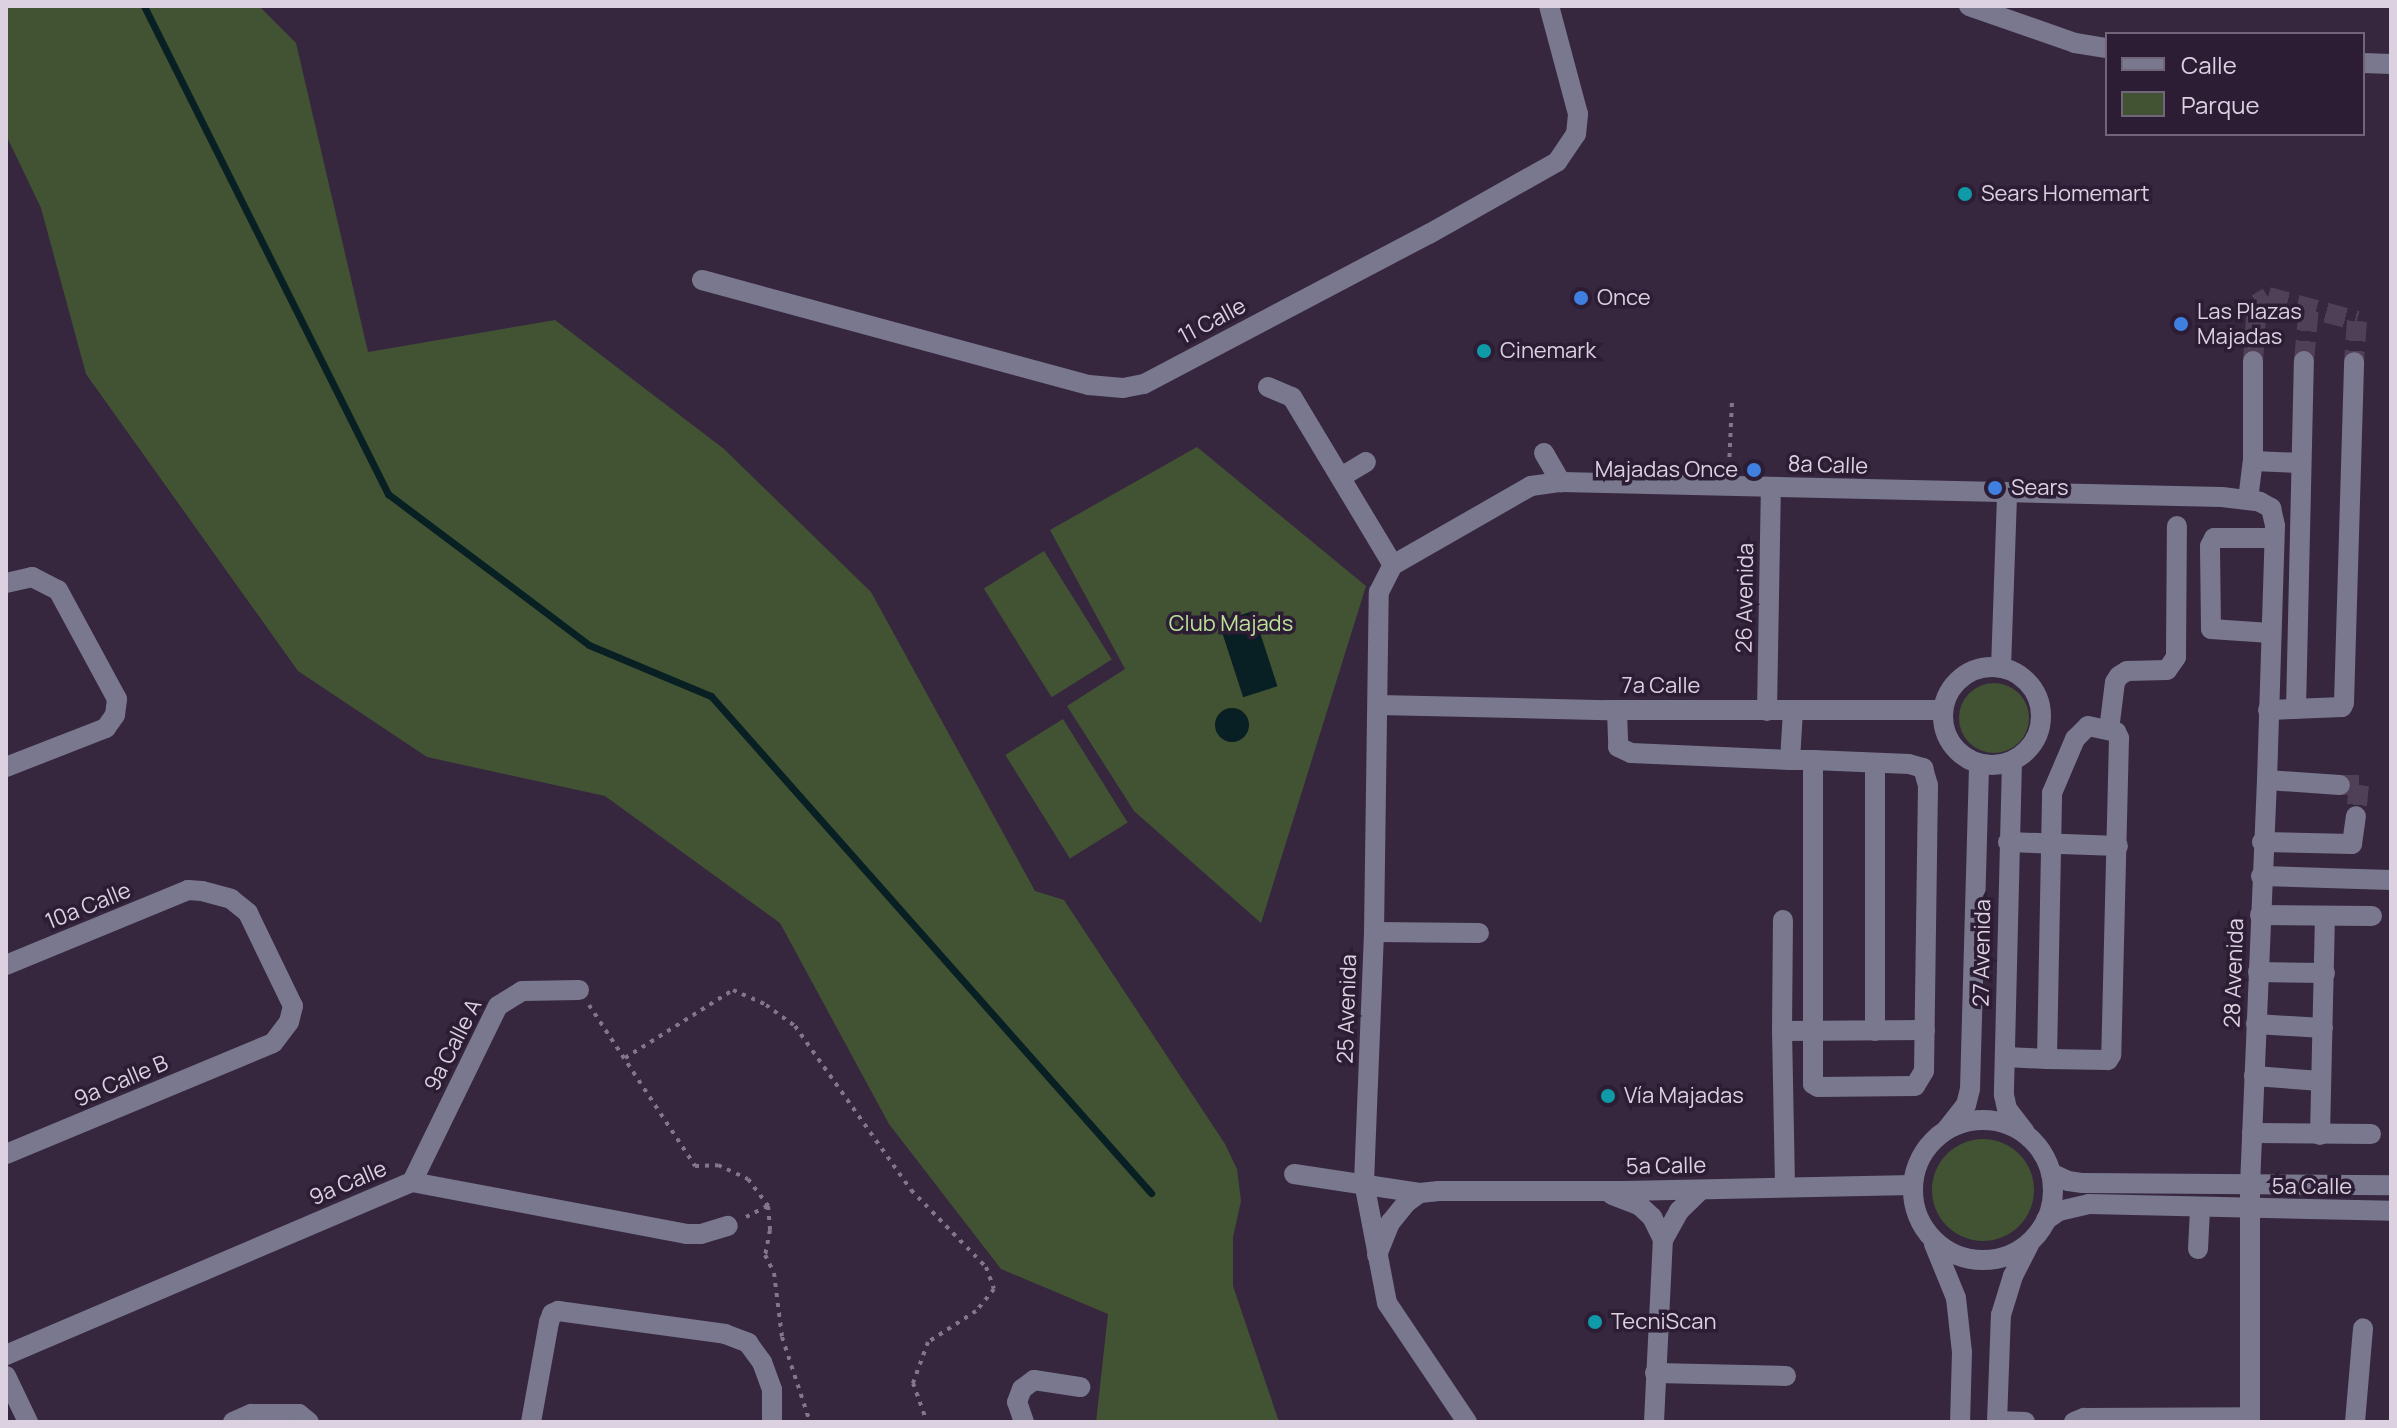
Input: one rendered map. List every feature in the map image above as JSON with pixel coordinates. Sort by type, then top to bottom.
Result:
[{"type":"street","name":"11 Calle","points":[[702,280],[901,331],[1089,385],[1123,388],[1144,384],[1429,234],[1557,162],[1576,134],[1578,114],[1549,6]]},
{"type":"street","points":[[1969,6],[2075,43],[2105,48]]},
{"type":"street","points":[[2365,63],[2391,64]]},
{"type":"street","points":[[2253,361],[2253,461],[2248,500],[2269,506],[2274,532],[2214,538],[2210,546],[2211,629],[2270,633]]},
{"type":"street","points":[[2296,709],[2304,361]]},
{"type":"street","points":[[2268,710],[2342,707],[2345,698],[2354,362]]},
{"type":"street","points":[[1268,387],[1292,397],[1341,477],[1390,569]]},
{"type":"street","points":[[1544,453],[1561,482]]},
{"type":"street","points":[[2253,461],[2301,463]]},
{"type":"street","points":[[1341,477],[1366,462]]},
{"type":"street","name":"8a Calle","points":[[1390,569],[1531,486],[1561,482],[2248,500]]},
{"type":"street","name":"26 Avenida","points":[[1767,711],[1771,487]]},
{"type":"street","points":[[1996,668],[2002,493]]},
{"type":"street","points":[[2109,730],[2115,682],[2119,676],[2127,671],[2167,670],[2176,657],[2177,526]]},
{"type":"street","name":"28 Avenida","points":[[2250,1420],[2250,1184],[2274,532]]},
{"type":"street","name":"25 Avenida","points":[[1390,569],[1379,592],[1374,932],[1364,1182],[1387,1303],[1467,1422]]},
{"type":"street","points":[[6,767],[106,728],[115,715],[117,699],[61,594],[38,578],[9,582]]},
{"type":"street","points":[[1996,668],[2026,681],[2037,697],[2041,716],[2032,744],[2012,761],[1999,765],[1979,764],[1961,755],[1948,739],[1943,710],[1949,693],[1959,680],[1974,671],[1996,668]]},
{"type":"street","name":"7a Calle","points":[[1379,705],[1617,710],[1943,710]]},
{"type":"street","points":[[1617,710],[1618,747],[1631,753],[1790,760],[1813,760],[1875,763],[1923,768],[1928,785],[1924,1071],[1915,1086],[1818,1087],[1813,1084],[1813,760]]},
{"type":"street","points":[[1790,760],[1793,711]]},
{"type":"street","points":[[2005,1057],[2047,1059],[2108,1060],[2111,1055],[2119,738],[2109,730],[2088,726],[2075,739],[2052,793],[2047,1059]]},
{"type":"street","name":"27 Avenida","points":[[2012,761],[2008,842],[2007,1109],[2029,1137]]},
{"type":"street","points":[[1875,763],[1875,1031]]},
{"type":"street","name":"27 Avenida","points":[[1945,1131],[1966,1105],[1970,1089],[1979,764]]},
{"type":"street","points":[[2267,780],[2340,785]]},
{"type":"street","points":[[2262,842],[2352,844],[2356,816]]},
{"type":"street","points":[[2008,842],[2118,846]]},
{"type":"street","points":[[2261,876],[2391,880]]},
{"type":"street","name":"10a Calle","points":[[6,965],[188,890]]},
{"type":"street","name":"9a Calle B","points":[[6,1154],[255,1051],[279,1038],[292,1014],[292,1001],[248,913],[225,897],[188,890]]},
{"type":"street","points":[[2260,915],[2372,916]]},
{"type":"street","points":[[2320,1135],[2325,917]]},
{"type":"street","points":[[1783,920],[1785,1186]]},
{"type":"street","points":[[1374,932],[1479,933]]},
{"type":"street","points":[[2258,972],[2325,973]]},
{"type":"street","name":"9a Calle A","points":[[412,1182],[498,1006],[522,991],[579,990]]},
{"type":"street","points":[[2256,1024],[2323,1028]]},
{"type":"street","points":[[1782,1031],[1925,1030]]},
{"type":"street","points":[[2254,1076],[2321,1081]]},
{"type":"street","points":[[1960,1422],[1962,1352],[1956,1298],[1946,1265],[1915,1207],[1913,1185],[1926,1149],[1945,1131],[1965,1122],[1993,1121],[2006,1123],[2029,1137],[2045,1157],[2051,1173],[2052,1201],[2046,1220],[2031,1240],[2013,1276],[2001,1315],[1998,1421],[2025,1422]]},
{"type":"street","points":[[2252,1133],[2371,1134]]},
{"type":"street","name":"5a Calle","points":[[2051,1173],[2083,1183],[2391,1185]]},
{"type":"street","name":"5a Calle","points":[[1294,1174],[1328,1181],[1364,1182],[1420,1193],[1913,1185]]},
{"type":"street","name":"9a Calle","points":[[6,1355],[412,1182],[686,1234],[701,1234],[728,1226]]},
{"type":"street","points":[[1596,1190],[1640,1206],[1652,1217],[1663,1240]]},
{"type":"street","points":[[1654,1422],[1663,1240],[1679,1211],[1701,1190]]},
{"type":"street","points":[[1377,1255],[1390,1223],[1406,1203],[1420,1193]]},
{"type":"street","name":"5a Calle","points":[[2046,1220],[2059,1211],[2089,1204],[2250,1211],[2391,1211]]},
{"type":"street","points":[[2198,1249],[2200,1209]]},
{"type":"street","points":[[1928,1234],[1946,1250],[1978,1260],[2000,1258],[2031,1240]]},
{"type":"street","points":[[531,1422],[549,1322],[552,1314],[558,1311],[725,1334],[748,1343],[762,1362],[772,1389],[772,1422]]},
{"type":"street","points":[[2355,1422],[2363,1328]]},
{"type":"street","points":[[1655,1373],[1786,1376]]},
{"type":"street","points":[[6,1376],[28,1422]]},
{"type":"street","points":[[1024,1422],[1017,1402],[1022,1389],[1034,1380],[1080,1387]]},
{"type":"street","points":[[233,1422],[251,1414],[299,1414],[309,1422]]},
{"type":"street","points":[[2074,1422],[2084,1418],[2250,1420]]},
{"type":"path","points":[[1728,486],[1732,401]]},
{"type":"path","points":[[579,990],[625,1058],[733,990],[766,1005],[795,1026],[911,1190],[986,1267],[994,1289],[976,1311],[928,1342],[913,1383],[927,1422]]},
{"type":"green space","points":[[6,6],[259,6],[296,43],[368,352],[555,320],[724,449],[871,592],[1035,891],[1064,900],[1225,1144],[1237,1169],[1241,1201],[1233,1237],[1233,1286],[1279,1422],[1096,1422],[1108,1314],[1001,1269],[889,1124],[780,923],[605,796],[427,757],[298,671],[86,374],[41,208],[6,135]]},
{"type":"green space","name":"Club Majads","points":[[1197,447],[1366,586],[1261,923],[1134,811],[1067,706],[1125,669],[1050,530]]},
{"type":"green space","points":[[1044,551],[1112,660],[1052,697],[984,589]]},
{"type":"green space","points":[[1994,683],[2019,693],[2029,718],[2019,743],[1994,753],[1969,743],[1959,718],[1969,693]]},
{"type":"green space","points":[[1063,719],[1128,822],[1070,858],[1005,755]]},
{"type":"green space","points":[[1983,1139],[2003,1143],[2019,1154],[2030,1170],[2034,1190],[2030,1210],[2019,1226],[2003,1237],[1983,1241],[1963,1237],[1947,1226],[1936,1210],[1932,1190],[1936,1170],[1947,1154],[1963,1143]]},
{"type":"shaded area","points":[[1253,611],[1277,686],[1243,697],[1219,622]]},
{"type":"shaded area","points":[[1232,708],[1244,713],[1249,725],[1244,737],[1232,742],[1220,737],[1215,725],[1220,713]]},
{"type":"waterway","points":[[144,6],[388,494],[589,645],[711,696],[1151,1193]]},
{"type":"tunnel","points":[[2253,361],[2257,304],[2268,297],[2357,321],[2354,362]]},
{"type":"tunnel","points":[[2304,361],[2309,306]]},
{"type":"tunnel","points":[[2340,785],[2359,785],[2356,816]]},
{"type":"place","name":"Sears Homemart","points":[[1965,194]]},
{"type":"place","name":"Once","points":[[1581,298]]},
{"type":"place","name":"Las Plazas Majadas","points":[[2181,324]]},
{"type":"place","name":"Cinemark","points":[[1484,351]]},
{"type":"place","name":"Majadas Once","points":[[1754,470]]},
{"type":"place","name":"Sears","points":[[1995,488]]},
{"type":"place","name":"Vía Majadas","points":[[1608,1096]]},
{"type":"place","name":"TecniScan","points":[[1595,1322]]}]
